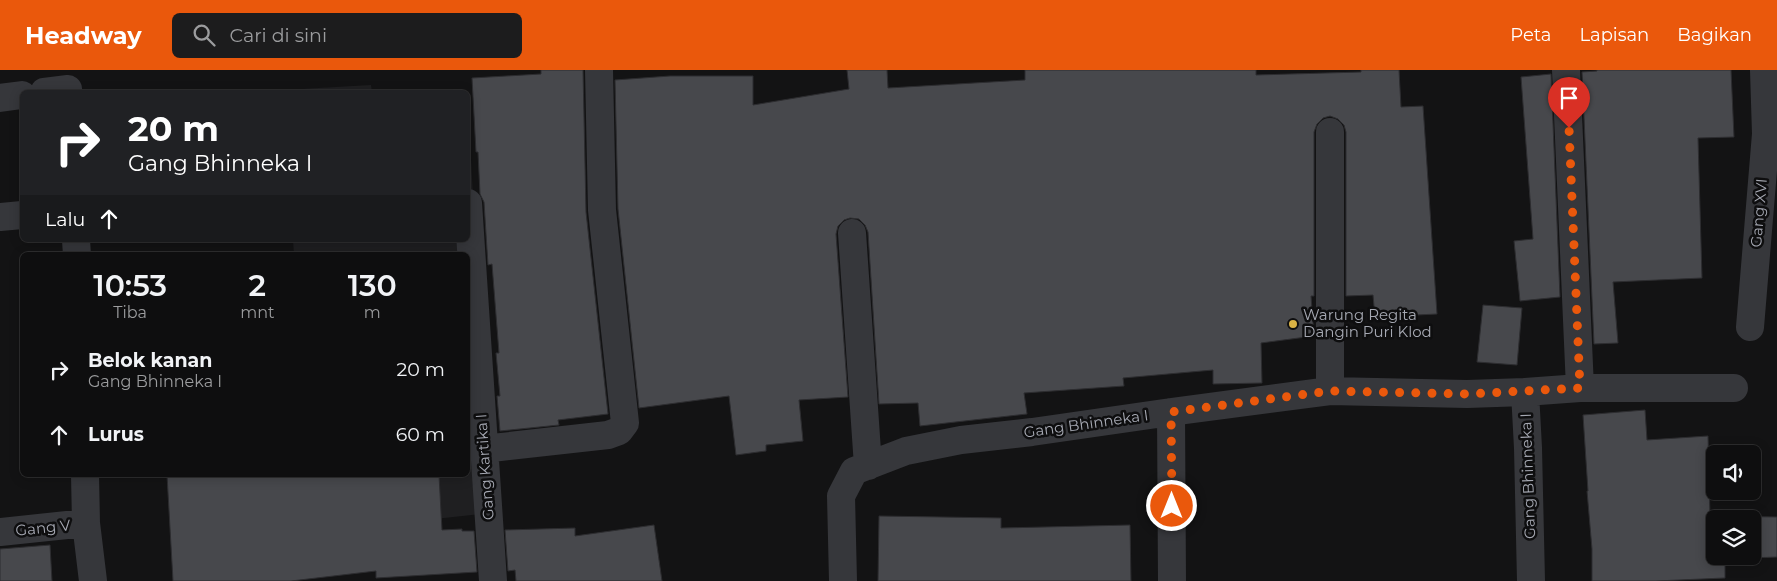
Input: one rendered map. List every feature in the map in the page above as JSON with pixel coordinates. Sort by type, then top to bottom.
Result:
[{"type":"street","points":[[483,449],[608,435],[619,431],[625,423],[602,210],[599,70]]},
{"type":"street","points":[[1566,70],[1580,388]]},
{"type":"street","name":"Gang XVI","points":[[1750,327],[1766,134],[1764,70]]},
{"type":"street","points":[[0,98],[20,95]]},
{"type":"street","points":[[1330,132],[1330,391]]},
{"type":"street","points":[[0,217],[20,215]]},
{"type":"street","points":[[852,233],[868,466]]},
{"type":"street","name":"Gang Kartika I","points":[[470,236],[493,581]]},
{"type":"street","points":[[1525,392],[1580,388],[1734,388]]},
{"type":"street","name":"Gang Bhinneka I","points":[[843,581],[842,496],[854,471],[906,451],[961,440],[1330,391],[1468,394],[1525,392],[1531,581]]},
{"type":"street","points":[[1171,412],[1172,581]]},
{"type":"street","points":[[85,477],[86,523],[93,581]]},
{"type":"street","name":"Gang V","points":[[0,532],[86,523]]},
{"type":"shaded area","points":[[371,85],[372,90],[283,90]]},
{"type":"shaded area","points":[[470,140],[490,513],[343,529],[309,477],[470,477],[470,252],[294,252],[293,242],[470,242]]},
{"type":"building","points":[[541,70],[583,70],[586,212],[608,414],[558,420],[559,425],[500,431],[497,396],[500,396],[496,353],[499,353],[492,264],[488,265],[484,202],[480,194],[472,78],[541,74]]},
{"type":"building","points":[[847,70],[887,70],[888,88],[1025,80],[1025,70],[1256,70],[1256,75],[1399,70],[1401,107],[1423,106],[1437,314],[1375,317],[1373,295],[1346,296],[1346,132],[1344,125],[1338,119],[1330,116],[1323,118],[1317,124],[1314,132],[1314,296],[1311,296],[1314,336],[1261,343],[1262,383],[1213,384],[1213,370],[1123,378],[1124,386],[1024,393],[1027,414],[920,426],[918,403],[879,404],[868,232],[865,225],[859,219],[850,218],[844,220],[838,226],[836,234],[848,397],[799,400],[803,441],[766,445],[766,451],[736,455],[729,396],[639,408],[618,209],[615,80],[670,76],[753,76],[753,105],[849,89]]},
{"type":"building","points":[[1597,70],[1731,70],[1734,137],[1698,138],[1702,278],[1613,282],[1618,343],[1594,344],[1582,72]]},
{"type":"building","points":[[1551,74],[1560,297],[1520,301],[1514,241],[1533,239],[1521,77]]},
{"type":"building","points":[[1483,305],[1522,308],[1517,365],[1477,362]]},
{"type":"building","points":[[1645,410],[1647,440],[1708,436],[1708,445],[1706,445],[1706,500],[1710,500],[1710,510],[1706,510],[1706,565],[1725,565],[1725,578],[1592,581],[1583,415]]},
{"type":"building","points":[[167,477],[439,477],[442,530],[462,529],[462,531],[474,531],[477,572],[376,578],[376,571],[291,581],[173,581]]},
{"type":"building","points":[[879,516],[1001,518],[1001,528],[1130,525],[1131,581],[878,581]]},
{"type":"building","points":[[1761,517],[1777,517],[1777,557],[1761,558]]},
{"type":"building","points":[[654,525],[662,581],[516,581],[515,570],[508,571],[505,530],[575,528],[575,536]]},
{"type":"building","points":[[50,545],[52,581],[0,581],[0,549]]},
{"type":"place","name":"Warung Regita Dangin Puri Klod","points":[[1293,324]]},
{"type":"route","points":[[1172,506],[1171,412],[1330,391],[1468,394],[1580,388],[1569,128]]}]
